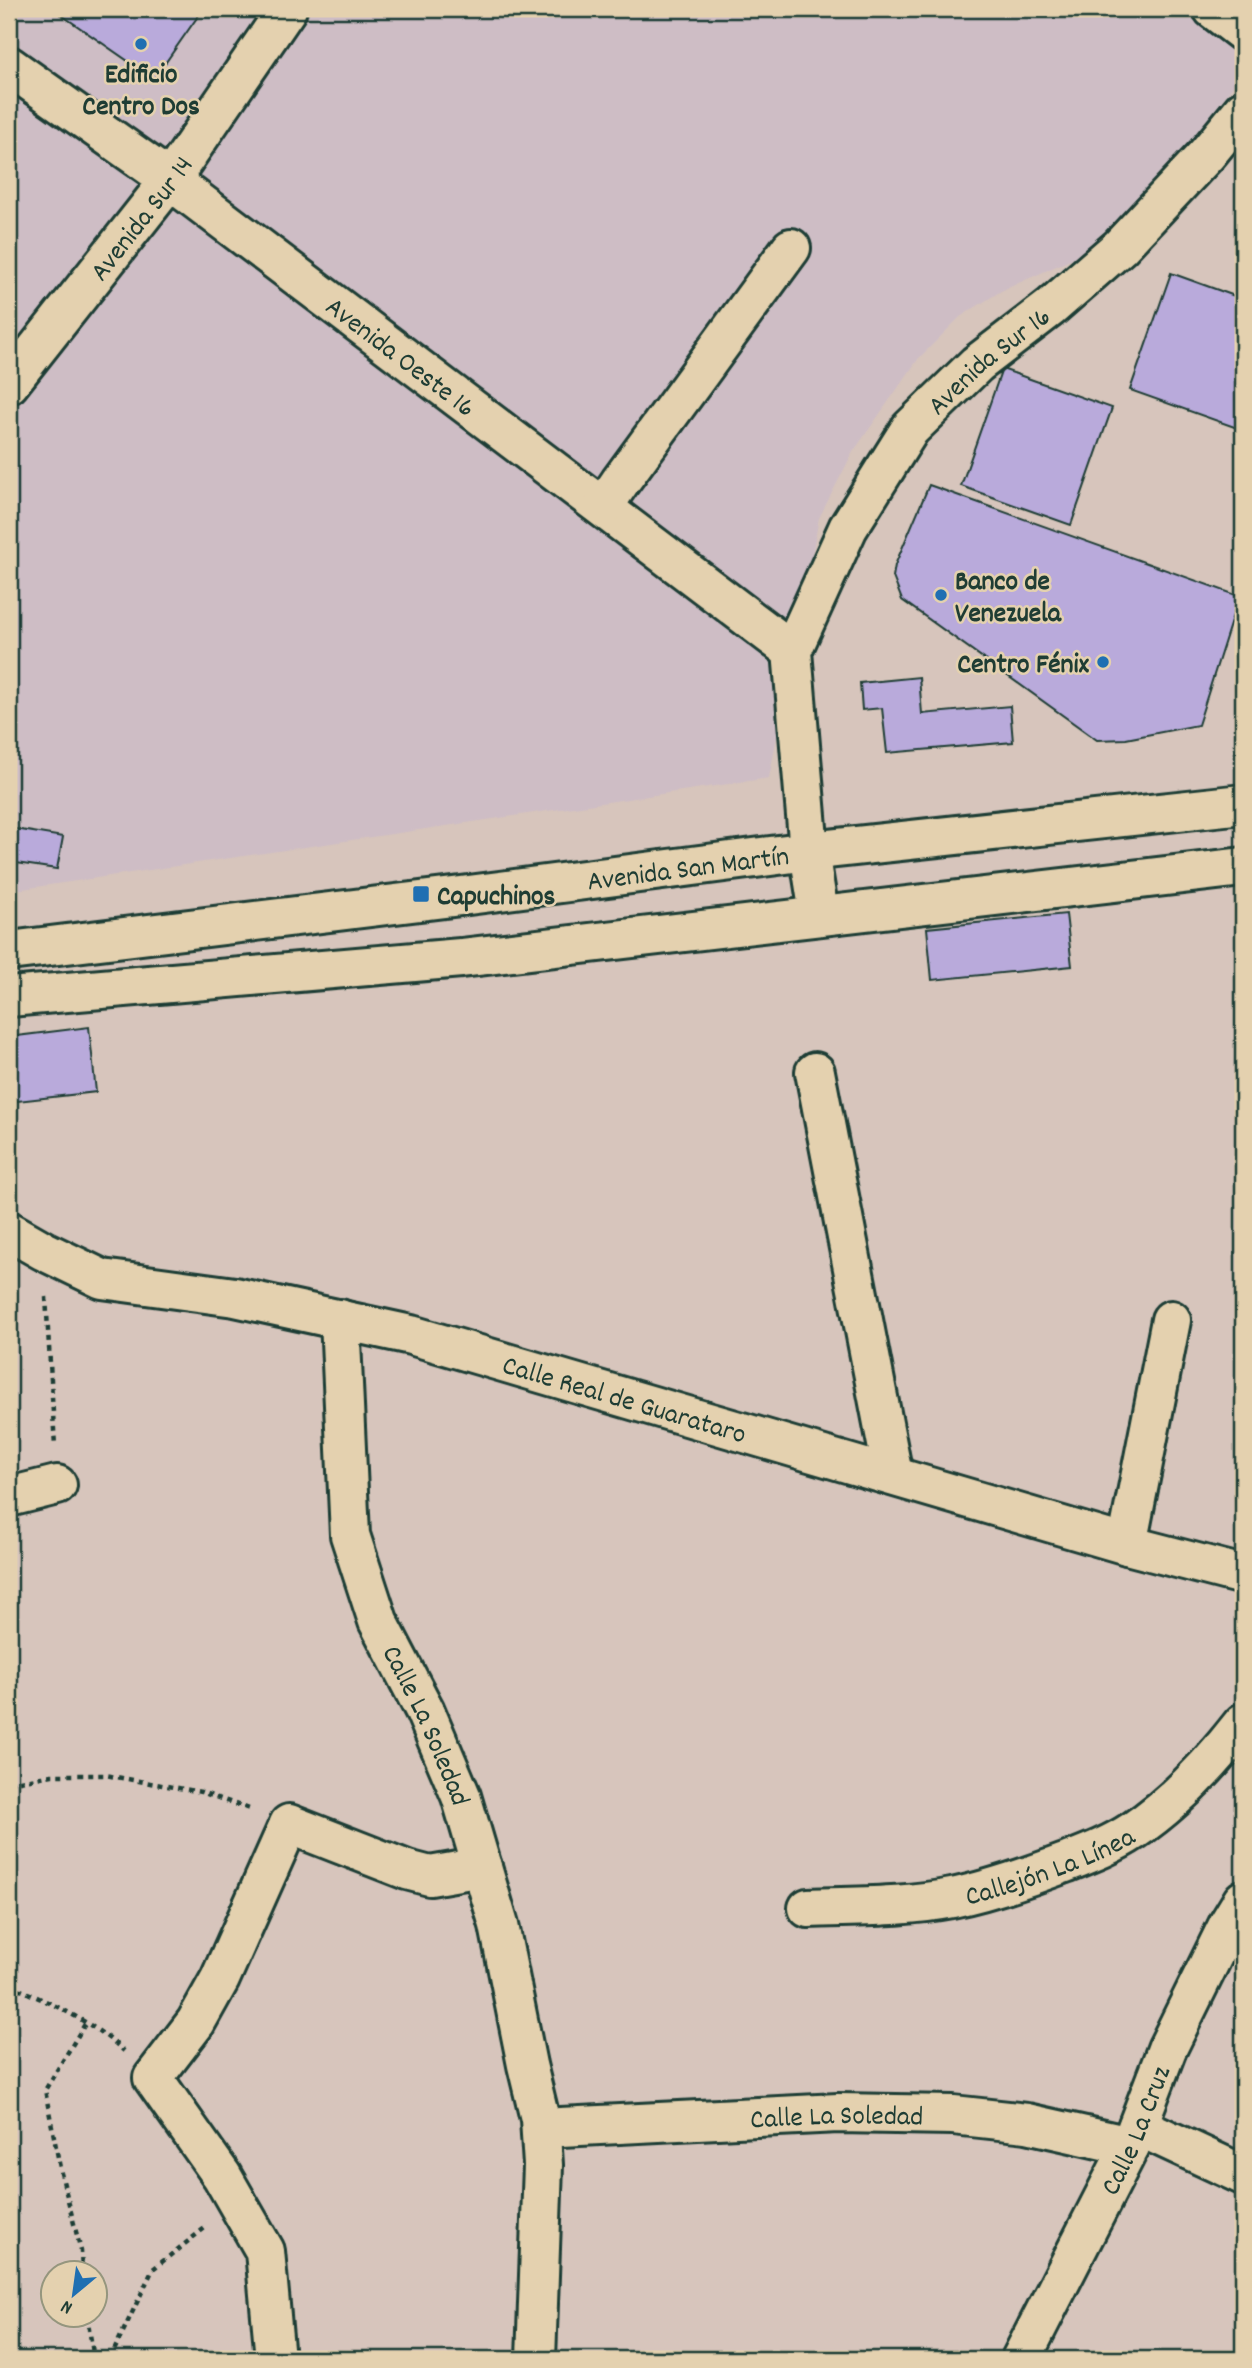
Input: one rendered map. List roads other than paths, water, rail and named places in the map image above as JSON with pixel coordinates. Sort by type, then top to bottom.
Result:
[{"type":"street","name":"Avenida Sur 14","points":[[9,384],[170,180],[287,9]]},
{"type":"street","points":[[1213,9],[1243,32]]},
{"type":"street","name":"Avenida Oeste 16","points":[[9,66],[170,180],[792,651]]},
{"type":"street","name":"Avenida Sur 16","points":[[792,651],[848,528],[910,429],[977,364],[1050,308],[1120,247],[1207,154],[1243,110]]},
{"type":"street","points":[[603,508],[791,248]]},
{"type":"street","points":[[792,651],[809,851],[820,914]]},
{"type":"street","name":"Avenida San Martín","points":[[9,951],[426,901],[809,851],[1243,804]]},
{"type":"street","points":[[9,997],[461,958],[820,914],[1243,867]]},
{"type":"street","points":[[815,1072],[892,1475]]},
{"type":"street","name":"Calle Real de Guarataro","points":[[9,1231],[102,1279],[235,1297],[411,1335],[1127,1545],[1241,1571]]},
{"type":"street","name":"Calle La Soledad","points":[[341,1320],[350,1535],[377,1621],[425,1711],[461,1796],[499,1926],[541,2128],[543,2165],[536,2359]]},
{"type":"street","points":[[1127,1545],[1171,1320]]},
{"type":"street","points":[[9,1497],[57,1485]]},
{"type":"street","name":"Callejón La Línea","points":[[808,1908],[897,1905],[952,1898],[1025,1879],[1099,1850],[1132,1832],[1179,1794],[1223,1749],[1243,1723]]},
{"type":"street","points":[[275,2359],[265,2251],[222,2176],[153,2078],[197,2022],[220,1979],[289,1824],[407,1870],[430,1876],[482,1867]]},
{"type":"street","name":"Calle La Cruz","points":[[1021,2359],[1134,2136],[1167,2049],[1243,1900]]},
{"type":"street","name":"Calle La Soledad","points":[[541,2128],[838,2113],[953,2115],[1134,2136],[1243,2175]]},
{"type":"place","name":"Edificio Centro Dos","points":[[141,44]]},
{"type":"place","name":"Banco de Venezuela","points":[[941,595]]},
{"type":"place","name":"Centro Fénix","points":[[1103,662]]},
{"type":"place","name":"Capuchinos","points":[[421,894]]}]
